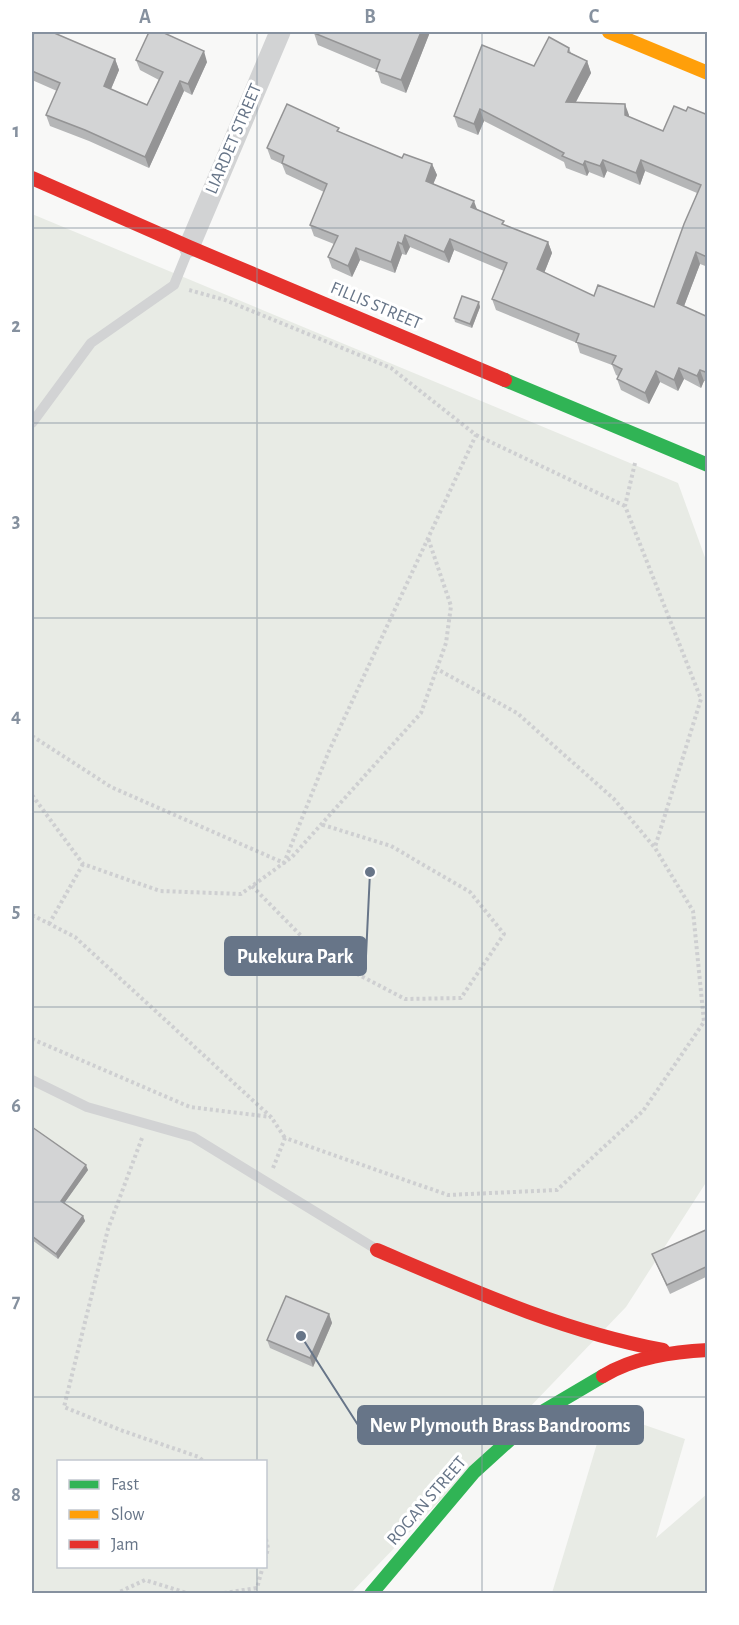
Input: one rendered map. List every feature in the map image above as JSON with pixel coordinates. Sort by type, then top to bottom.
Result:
[{"type":"street","name":"LIARDET STREET","points":[[189,247],[280,32]]},
{"type":"street","points":[[609,32],[708,73]]},
{"type":"street","name":"FILLIS STREET","points":[[32,178],[189,247],[708,465]]},
{"type":"street","points":[[377,1250],[517,1310],[629,1345],[678,1352]]},
{"type":"street","name":"ROGAN STREET","points":[[371,1593],[474,1472],[537,1415],[619,1366],[678,1352],[708,1350]]},
{"type":"lane","points":[[32,423],[92,343],[174,285],[189,247]]},
{"type":"lane","points":[[32,1080],[87,1107],[193,1137],[377,1250]]},
{"type":"path","points":[[174,285],[225,300],[391,368],[476,435],[625,506]]},
{"type":"path","points":[[284,863],[329,751],[476,435]]},
{"type":"path","points":[[640,437],[625,506],[701,699],[655,848]]},
{"type":"path","points":[[32,795],[83,864],[160,891],[241,894],[292,857],[319,824],[421,713],[446,643],[451,606],[428,538]]},
{"type":"path","points":[[32,917],[75,937],[272,1117],[285,1138],[448,1196],[557,1190],[643,1111],[704,1022],[693,911],[655,848],[614,799],[517,713],[437,669]]},
{"type":"path","points":[[32,736],[111,787],[284,863]]},
{"type":"path","points":[[252,886],[319,954],[405,999],[461,998],[504,934],[477,900],[470,892],[391,846],[319,824]]},
{"type":"path","points":[[49,924],[83,864]]},
{"type":"path","points":[[32,1039],[190,1107],[272,1117]]},
{"type":"path","points":[[146,1124],[108,1229],[64,1407],[203,1460]]},
{"type":"path","points":[[267,1183],[285,1138]]},
{"type":"path","points":[[218,1593],[257,1588],[262,1568]]},
{"type":"path","points":[[115,1593],[145,1580],[190,1593]]},
{"type":"shaded area","points":[[32,214],[678,483],[707,563],[707,1181],[626,1307],[351,1593],[32,1593]]},
{"type":"shaded area","points":[[610,1413],[685,1439],[656,1538],[707,1494],[707,1593],[552,1593],[605,1417]]},
{"type":"building","points":[[35,32],[52,32],[115,59],[104,86],[147,105],[163,72],[136,60],[149,32],[162,32],[204,51],[188,84],[180,81],[145,157],[46,115],[60,83],[32,71],[32,36]]},
{"type":"building","points":[[314,32],[421,32],[401,80],[376,71],[380,60]]},
{"type":"building","points":[[549,37],[569,48],[568,52],[587,61],[566,102],[625,104],[625,115],[663,131],[674,106],[686,111],[688,107],[708,115],[708,255],[707,257],[696,252],[677,303],[708,317],[708,373],[700,370],[697,376],[679,368],[674,380],[656,371],[645,393],[617,379],[622,369],[612,364],[616,356],[576,342],[579,334],[492,299],[507,263],[450,239],[444,252],[405,235],[402,244],[398,242],[391,262],[356,248],[348,266],[328,257],[338,236],[310,225],[327,184],[282,163],[284,156],[267,148],[287,104],[339,128],[337,131],[402,158],[404,154],[432,164],[426,181],[474,201],[471,207],[504,221],[502,224],[548,242],[537,269],[594,296],[598,285],[654,307],[684,224],[701,185],[641,160],[636,173],[603,160],[600,166],[585,161],[583,165],[562,156],[564,153],[480,109],[474,124],[454,116],[482,45],[534,66]]},
{"type":"building","points":[[462,296],[479,302],[470,324],[454,318]]},
{"type":"building","points":[[32,1127],[86,1165],[61,1201],[83,1216],[56,1254],[32,1236]]},
{"type":"building","points":[[708,1229],[708,1266],[667,1285],[652,1254]]},
{"type":"building","points":[[286,1296],[329,1314],[310,1358],[267,1340]]},
{"type":"traffic: fast","points":[[505,380],[708,465]]},
{"type":"traffic: fast","points":[[371,1594],[474,1472],[537,1415],[603,1376]]},
{"type":"traffic: slow","points":[[609,32],[708,73]]},
{"type":"traffic: jam","points":[[32,178],[505,380]]},
{"type":"traffic: jam","points":[[377,1250],[553,1321],[663,1350]]},
{"type":"traffic: jam","points":[[603,1376],[641,1360],[681,1352],[708,1350]]},
{"type":"place","name":"Pukekura Park","points":[[370,872]]},
{"type":"place","name":"New Plymouth Brass Bandrooms","points":[[301,1336]]}]
